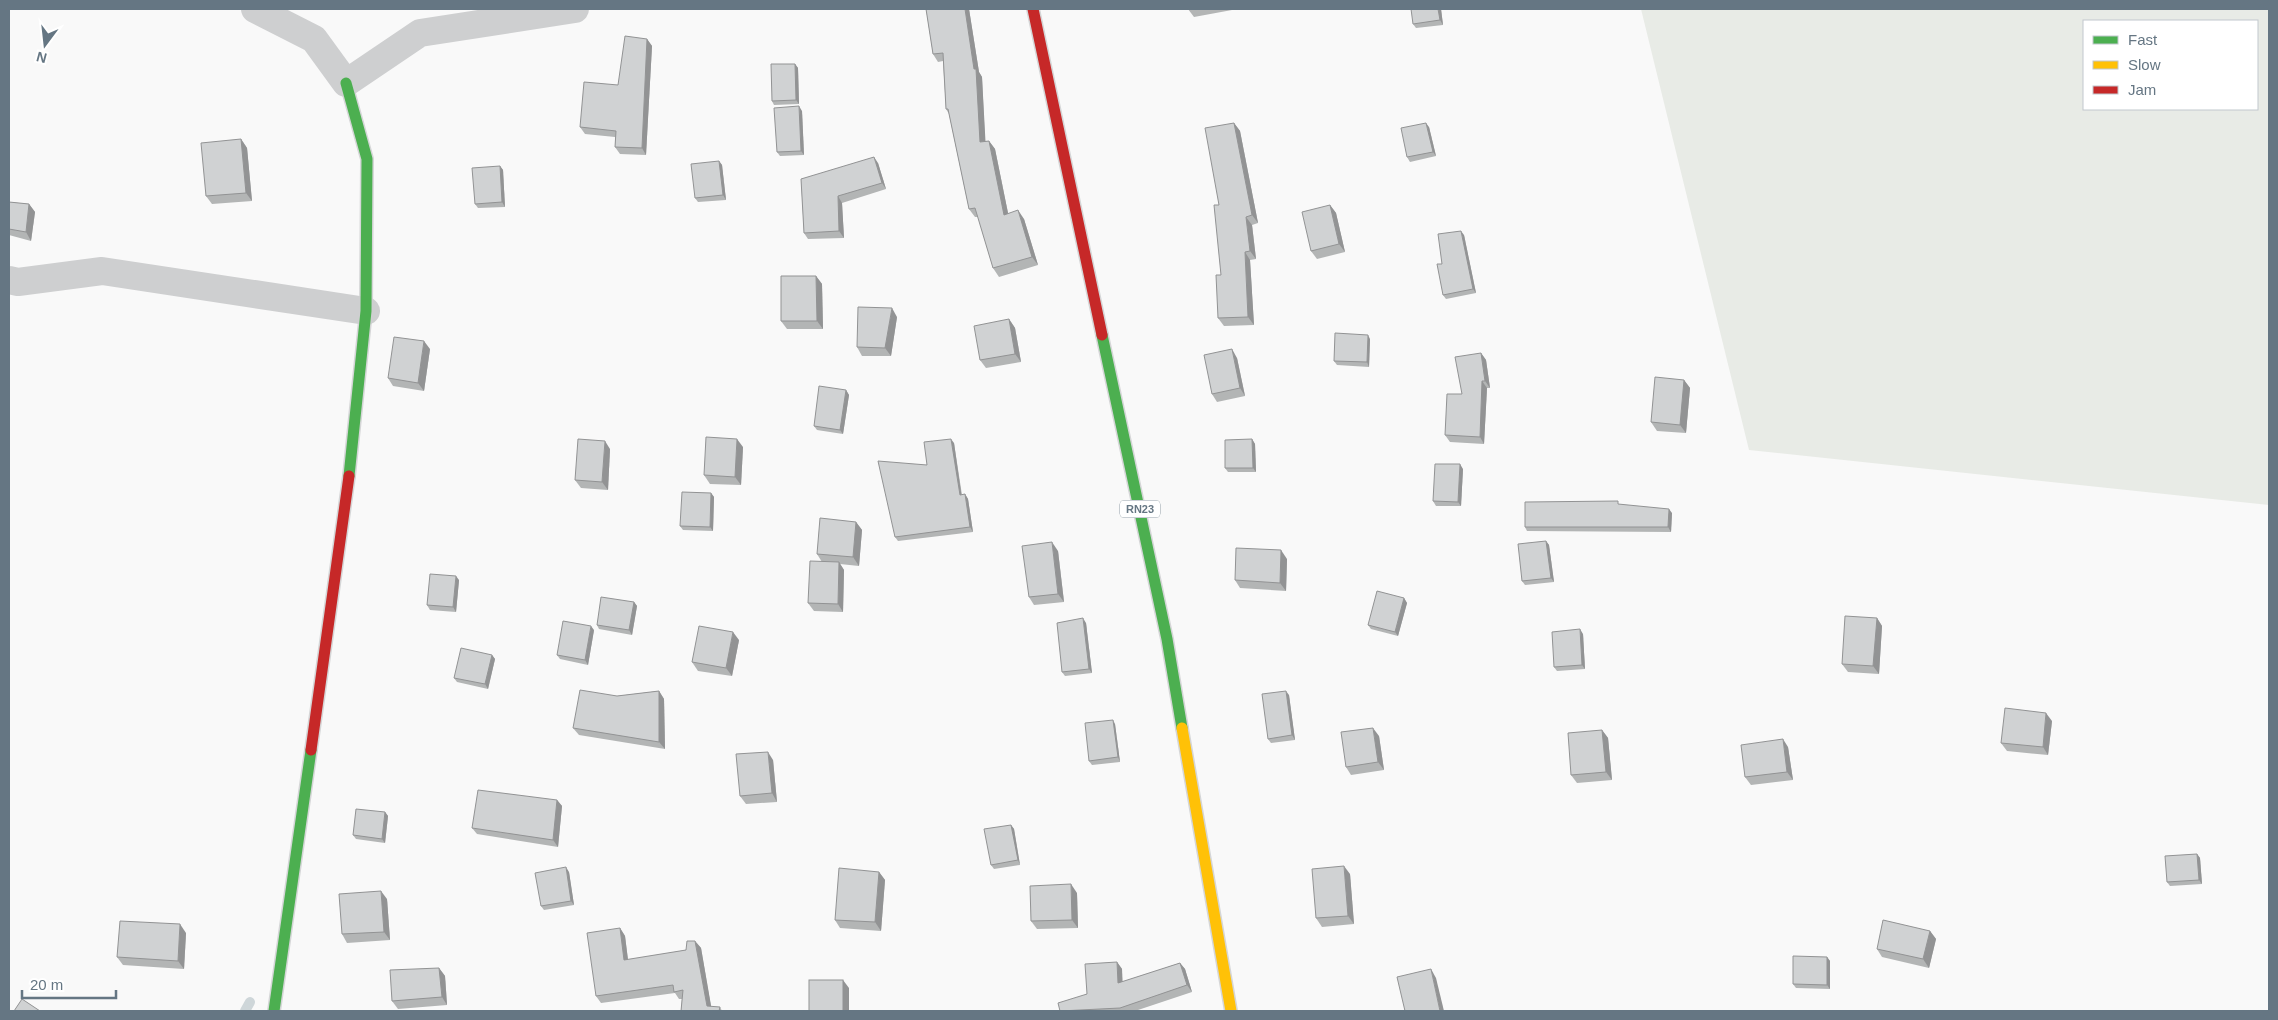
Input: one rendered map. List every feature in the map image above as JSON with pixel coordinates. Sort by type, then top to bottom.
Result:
[{"type":"main road","name":"RN23","points":[[1033,9],[1168,639],[1230,1011]]},
{"type":"main road","points":[[274,1011],[351,464],[366,311],[367,159],[346,83]]},
{"type":"street","points":[[256,9],[314,39],[346,83],[420,32],[575,9]]},
{"type":"street","points":[[9,280],[18,282],[102,271],[366,311]]},
{"type":"shaded area","points":[[1641,9],[2269,9],[2269,505],[1749,450]]},
{"type":"building","points":[[926,9],[965,9],[974,69],[976,69],[980,142],[989,141],[1004,215],[1018,210],[1032,257],[993,268],[975,208],[969,209],[948,109],[946,109],[943,53],[933,54]]},
{"type":"building","points":[[1411,9],[1438,9],[1440,20],[1413,24]]},
{"type":"building","points":[[625,36],[647,39],[642,148],[615,147],[616,131],[580,127],[584,82],[618,85]]},
{"type":"building","points":[[771,64],[795,64],[796,100],[772,101]]},
{"type":"building","points":[[799,106],[801,151],[777,152],[774,108]]},
{"type":"building","points":[[1234,123],[1252,215],[1246,217],[1250,251],[1245,252],[1248,317],[1218,318],[1216,275],[1221,275],[1214,205],[1219,205],[1205,128]]},
{"type":"building","points":[[1426,123],[1433,152],[1407,157],[1401,128]]},
{"type":"building","points":[[241,139],[246,193],[206,196],[201,143]]},
{"type":"building","points":[[874,157],[882,183],[838,196],[839,231],[804,233],[801,179]]},
{"type":"building","points":[[719,161],[723,195],[695,198],[691,164]]},
{"type":"building","points":[[500,166],[502,202],[475,204],[472,168]]},
{"type":"building","points":[[9,202],[29,204],[26,232],[9,229]]},
{"type":"building","points":[[1330,205],[1339,244],[1311,251],[1302,212]]},
{"type":"building","points":[[1461,231],[1473,289],[1443,295],[1437,264],[1442,264],[1438,234]]},
{"type":"building","points":[[781,276],[816,276],[817,321],[781,321]]},
{"type":"building","points":[[858,307],[892,308],[885,348],[857,347]]},
{"type":"building","points":[[1009,319],[1015,354],[980,360],[974,326]]},
{"type":"building","points":[[1335,333],[1368,335],[1367,362],[1334,361]]},
{"type":"building","points":[[394,337],[424,341],[418,383],[388,378]]},
{"type":"building","points":[[1232,349],[1240,388],[1212,394],[1204,355]]},
{"type":"building","points":[[1481,353],[1485,381],[1482,381],[1480,437],[1445,435],[1447,394],[1462,394],[1455,357]]},
{"type":"building","points":[[1655,377],[1684,380],[1680,425],[1651,422]]},
{"type":"building","points":[[819,386],[846,390],[840,430],[814,426]]},
{"type":"building","points":[[706,437],[737,439],[735,477],[704,475]]},
{"type":"building","points":[[578,439],[605,441],[602,482],[575,480]]},
{"type":"building","points":[[951,439],[960,495],[965,494],[970,527],[895,537],[878,461],[927,465],[924,442]]},
{"type":"building","points":[[1252,439],[1253,468],[1225,468],[1225,440]]},
{"type":"building","points":[[1435,464],[1460,464],[1458,502],[1433,501]]},
{"type":"building","points":[[682,492],[711,493],[710,527],[680,526]]},
{"type":"building","points":[[1618,501],[1618,504],[1669,509],[1668,527],[1525,527],[1525,502]]},
{"type":"building","points":[[820,518],[856,522],[853,557],[817,554]]},
{"type":"building","points":[[1546,541],[1551,578],[1522,581],[1518,544]]},
{"type":"building","points":[[1052,542],[1058,594],[1029,597],[1022,546]]},
{"type":"building","points":[[1236,548],[1281,550],[1280,583],[1235,580]]},
{"type":"building","points":[[810,561],[839,562],[838,604],[808,603]]},
{"type":"building","points":[[430,574],[456,576],[453,607],[427,605]]},
{"type":"building","points":[[1377,591],[1404,598],[1395,632],[1368,625]]},
{"type":"building","points":[[601,597],[634,602],[629,630],[597,625]]},
{"type":"building","points":[[1845,616],[1877,618],[1873,666],[1842,664]]},
{"type":"building","points":[[1083,618],[1089,669],[1062,672],[1057,623]]},
{"type":"building","points":[[563,621],[591,626],[585,660],[557,655]]},
{"type":"building","points":[[699,626],[733,632],[726,668],[692,662]]},
{"type":"building","points":[[1580,629],[1582,665],[1554,667],[1552,632]]},
{"type":"building","points":[[461,648],[492,655],[485,684],[454,678]]},
{"type":"building","points":[[580,690],[617,696],[659,691],[659,742],[573,728]]},
{"type":"building","points":[[1286,691],[1292,735],[1268,739],[1262,694]]},
{"type":"building","points":[[2005,708],[2046,713],[2043,747],[2001,743]]},
{"type":"building","points":[[1113,720],[1118,757],[1089,761],[1085,723]]},
{"type":"building","points":[[1373,728],[1378,762],[1346,767],[1341,732]]},
{"type":"building","points":[[1602,730],[1606,772],[1571,775],[1568,733]]},
{"type":"building","points":[[1783,739],[1787,772],[1745,777],[1741,745]]},
{"type":"building","points":[[768,752],[772,793],[740,796],[736,754]]},
{"type":"building","points":[[478,790],[557,800],[553,840],[472,828]]},
{"type":"building","points":[[356,809],[385,812],[382,839],[353,835]]},
{"type":"building","points":[[1011,825],[1018,860],[991,865],[984,829]]},
{"type":"building","points":[[2197,854],[2199,880],[2167,882],[2165,856]]},
{"type":"building","points":[[1344,866],[1348,916],[1316,918],[1312,869]]},
{"type":"building","points":[[566,867],[571,901],[541,906],[535,873]]},
{"type":"building","points":[[839,868],[879,872],[875,922],[835,920]]},
{"type":"building","points":[[1071,884],[1072,920],[1031,921],[1030,886]]},
{"type":"building","points":[[381,891],[384,932],[342,934],[339,894]]},
{"type":"building","points":[[1883,920],[1930,931],[1923,959],[1877,949]]},
{"type":"building","points":[[120,921],[180,924],[178,961],[117,957]]},
{"type":"building","points":[[620,928],[624,960],[686,950],[687,941],[695,941],[707,1006],[720,1007],[719,1011],[681,1011],[683,990],[674,992],[673,985],[596,996],[587,933]]},
{"type":"building","points":[[1793,956],[1827,957],[1827,985],[1793,984]]},
{"type":"building","points":[[1117,962],[1118,983],[1180,963],[1187,985],[1120,1008],[1060,1011],[1058,1003],[1087,994],[1085,964]]},
{"type":"building","points":[[439,968],[442,997],[392,1001],[390,970]]},
{"type":"building","points":[[1431,969],[1440,1011],[1405,1011],[1397,977]]},
{"type":"building","points":[[809,980],[843,980],[843,1011],[809,1011]]},
{"type":"building","points":[[22,999],[40,1011],[14,1011]]},
{"type":"waterway","points":[[245,1011],[250,1002]]},
{"type":"traffic: fast","points":[[346,83],[367,159],[366,311],[349,476]]},
{"type":"traffic: fast","points":[[1102,335],[1167,639],[1182,728]]},
{"type":"traffic: fast","points":[[274,1011],[311,750]]},
{"type":"traffic: slow","points":[[1182,728],[1231,1011]]},
{"type":"traffic: jam","points":[[1033,9],[1102,335]]},
{"type":"traffic: jam","points":[[311,750],[349,476]]}]
